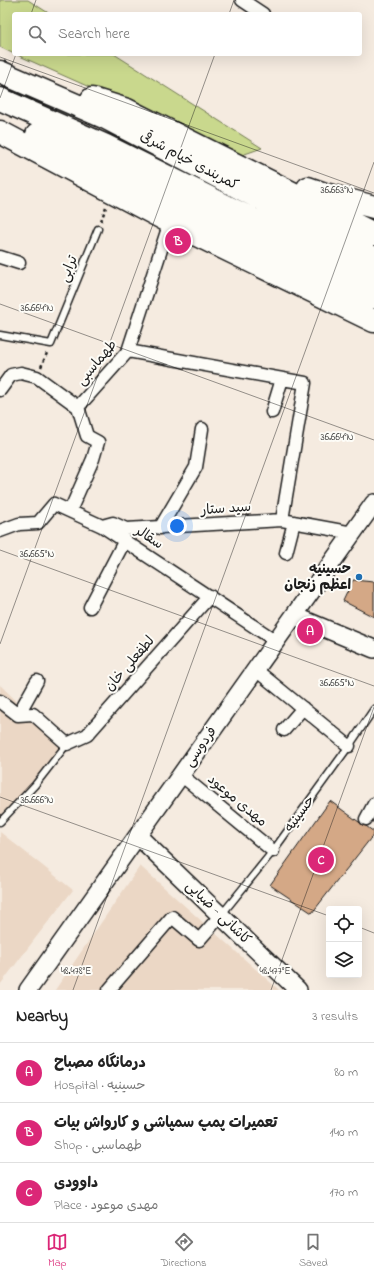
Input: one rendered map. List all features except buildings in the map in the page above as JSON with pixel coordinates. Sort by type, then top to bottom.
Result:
[{"type":"highway","points":[[0,69],[127,110],[374,234]]},
{"type":"highway","name":"کمربندی خیام شرقی","points":[[0,72],[106,118],[374,258]]},
{"type":"highway","name":"کمربندی خیام شرقی","points":[[0,99],[112,149],[374,280]]},
{"type":"highway","points":[[0,118],[374,297]]},
{"type":"highway","points":[[0,132],[170,222],[368,316]]},
{"type":"highway","points":[[227,160],[325,194],[374,207]]},
{"type":"main road","name":"فردوسی","points":[[28,990],[374,503]]},
{"type":"main road","points":[[294,616],[374,649]]},
{"type":"main road","name":"کاشانی - ضیایی","points":[[138,836],[298,990]]},
{"type":"street","points":[[248,2],[260,12]]},
{"type":"street","name":"طهماسبی","points":[[70,512],[93,459],[98,442],[87,436],[78,407],[128,352],[170,222]]},
{"type":"street","points":[[0,257],[19,263]]},
{"type":"street","points":[[128,352],[305,383],[288,521],[286,553]]},
{"type":"street","points":[[0,390],[11,375],[21,373],[37,377],[78,407]]},
{"type":"street","points":[[272,412],[282,379]]},
{"type":"street","points":[[160,528],[196,467],[202,429]]},
{"type":"street","name":"سقالر","points":[[0,531],[19,524],[38,523],[54,504],[102,526],[125,540],[276,641]]},
{"type":"street","name":"سید ستار","points":[[102,526],[113,523],[126,529],[288,521],[352,534]]},
{"type":"street","points":[[90,607],[125,540]]},
{"type":"street","name":"لطفعلی خان","points":[[67,744],[87,735],[210,596]]},
{"type":"street","points":[[256,670],[349,746]]},
{"type":"street","points":[[18,715],[38,681]]},
{"type":"street","points":[[0,701],[18,715],[33,714],[67,744]]},
{"type":"street","points":[[284,730],[303,708]]},
{"type":"street","name":"مهدی موعود","points":[[181,775],[273,851]]},
{"type":"street","points":[[366,819],[374,804]]},
{"type":"street","points":[[109,990],[172,917],[199,940],[220,915]]},
{"type":"lane","name":"ترابی","points":[[51,344],[98,229]]},
{"type":"lane","points":[[0,334],[51,344]]},
{"type":"lane","name":"حسینیه","points":[[220,915],[273,851],[374,709]]},
{"type":"lane","name":"لطفعلی خان","points":[[0,822],[35,785],[67,744]]},
{"type":"path","points":[[98,229],[112,191]]},
{"type":"path","points":[[37,377],[51,344]]},
{"type":"shaded area","points":[[0,685],[62,745],[0,822]]},
{"type":"shaded area","points":[[0,832],[73,890],[0,985]]},
{"type":"shaded area","points":[[140,866],[279,990],[55,990]]},
{"type":"green space","points":[[0,0],[28,0],[47,12],[12,12],[12,53],[0,47]]},
{"type":"green space","points":[[19,56],[117,56],[262,148],[242,155]]},
{"type":"place","name":"تعمیرات پمپ سمپاشی و کارواش بیات","points":[[178,241]]},
{"type":"place","name":"حسینیه اعظم زنجان","points":[[359,577]]},
{"type":"place","name":"درمانگاه مصباح","points":[[310,631]]},
{"type":"place","name":"داوودی","points":[[321,860]]}]
